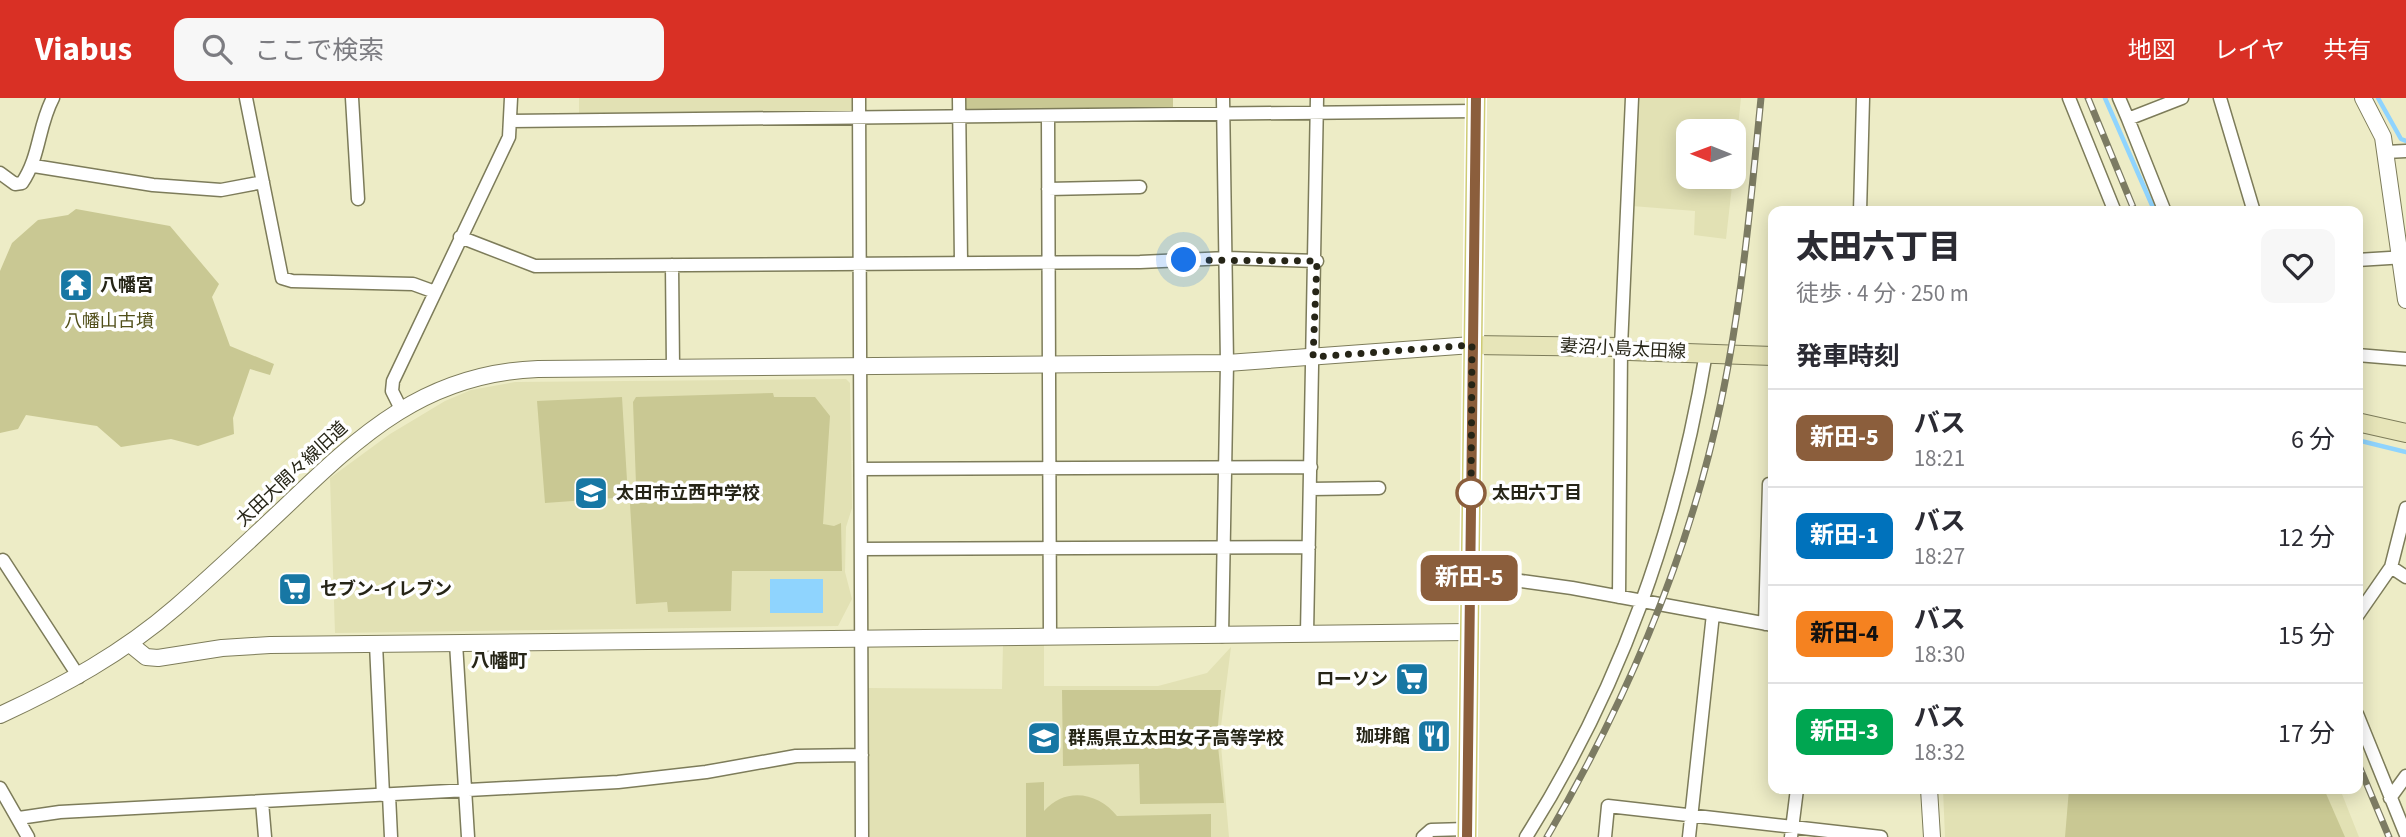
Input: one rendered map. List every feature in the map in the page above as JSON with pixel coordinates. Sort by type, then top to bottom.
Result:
[{"type":"main road","points":[[1467,833],[1476,105]]},
{"type":"main road","name":"妻沼小島太田線","points":[[1472,345],[1621,347],[1629,351],[1768,356]]},
{"type":"main road","points":[[2363,423],[2406,433]]},
{"type":"street","points":[[0,173],[15,184],[22,183],[34,166],[43,118],[53,98]]},
{"type":"street","points":[[246,98],[282,278],[292,281],[413,284],[435,292]]},
{"type":"street","points":[[352,98],[358,199]]},
{"type":"street","points":[[401,410],[392,391],[393,381],[509,137],[511,98]]},
{"type":"street","points":[[859,98],[862,837]]},
{"type":"street","points":[[959,98],[961,262]]},
{"type":"street","points":[[1222,636],[1227,363],[1223,98]]},
{"type":"street","points":[[1307,635],[1317,261],[1317,98]]},
{"type":"street","points":[[1619,597],[1621,347],[1632,98]]},
{"type":"street","points":[[1860,206],[1863,98]]},
{"type":"street","points":[[2069,98],[2113,206]]},
{"type":"street","points":[[2119,98],[2163,206]]},
{"type":"street","points":[[2128,119],[2182,98]]},
{"type":"street","points":[[2220,98],[2252,206]]},
{"type":"street","points":[[2363,98],[2380,129],[2386,152],[2403,257],[2406,300]]},
{"type":"street","points":[[510,121],[1223,116],[1318,114],[1476,105]]},
{"type":"street","points":[[1048,117],[1050,636]]},
{"type":"street","points":[[2386,152],[2406,151]]},
{"type":"street","points":[[34,166],[153,185],[221,190],[263,183]]},
{"type":"street","points":[[1048,189],[1140,187]]},
{"type":"street","points":[[460,237],[535,266],[1227,258],[1317,261]]},
{"type":"street","points":[[2363,260],[2403,257]]},
{"type":"street","points":[[672,265],[673,368]]},
{"type":"street","name":"太田大間々線旧道","points":[[0,715],[79,677],[130,643],[193,592],[335,457],[401,410],[440,388],[493,372],[1227,363],[1472,345]]},
{"type":"street","points":[[1526,837],[1575,755],[1644,602],[1675,496],[1706,353]]},
{"type":"street","points":[[2363,355],[2406,359]]},
{"type":"street","points":[[861,469],[1311,467]]},
{"type":"street","points":[[1310,489],[1379,488]]},
{"type":"street","points":[[2363,607],[2390,567],[2406,508]]},
{"type":"street","points":[[862,549],[1309,547]]},
{"type":"street","points":[[3,560],[79,677]]},
{"type":"street","points":[[2390,567],[2406,577]]},
{"type":"street","points":[[1469,574],[1488,574],[1768,625]]},
{"type":"street","points":[[1689,837],[1713,614]]},
{"type":"street","points":[[130,643],[152,658],[222,648],[376,644],[1469,632]]},
{"type":"street","points":[[456,643],[468,837]]},
{"type":"street","points":[[376,644],[391,837]]},
{"type":"street","points":[[2363,729],[2406,835]]},
{"type":"street","points":[[19,818],[72,811],[618,782],[706,772],[796,757],[862,755]]},
{"type":"street","points":[[2390,798],[2406,776]]},
{"type":"street","points":[[0,788],[28,837]]},
{"type":"street","points":[[1792,832],[1796,794]]},
{"type":"street","points":[[1929,794],[1932,837]]},
{"type":"street","points":[[262,802],[265,837]]},
{"type":"street","points":[[1605,837],[1608,806],[1691,815],[1792,832],[1881,837]]},
{"type":"street","points":[[1423,837],[1431,830],[1467,833]]},
{"type":"shaded area","points":[[579,98],[859,98],[859,119],[579,121]]},
{"type":"shaded area","points":[[1636,98],[1741,98],[1739,119],[1676,119],[1676,189],[1732,189],[1726,239],[1694,235],[1695,211],[1632,206]]},
{"type":"shaded area","name":"太田市立西中学校","points":[[846,379],[850,383],[852,508],[846,527],[845,572],[852,599],[838,626],[335,633],[330,478],[390,434],[445,401],[471,390],[515,382]]},
{"type":"shaded area","name":"群馬県立太田女子高等学校","points":[[1003,644],[1044,644],[1044,686],[1158,686],[1207,673],[1231,647],[1220,734],[1229,837],[867,837],[868,688],[1002,689]]},
{"type":"shaded area","points":[[1943,794],[2342,794],[2359,837],[1945,837]]},
{"type":"green space","points":[[959,98],[1173,98],[1173,116],[959,118]]},
{"type":"green space","name":"八幡山古墳","points":[[76,209],[170,226],[219,284],[212,297],[230,346],[274,364],[270,375],[250,369],[233,418],[234,434],[198,446],[171,439],[121,447],[97,426],[26,415],[18,429],[0,433],[0,271],[12,243],[38,220],[68,215]]},
{"type":"green space","points":[[773,393],[774,397],[815,397],[830,416],[823,524],[834,526],[841,523],[842,571],[732,571],[731,611],[668,612],[667,602],[636,604],[630,504],[636,484],[633,402],[636,397]]},
{"type":"green space","points":[[622,397],[628,497],[545,503],[537,401]]},
{"type":"green space","points":[[1062,690],[1221,690],[1217,737],[1224,803],[1140,804],[1139,764],[1063,766]]},
{"type":"green space","points":[[1044,782],[1044,811],[1062,798],[1082,796],[1101,802],[1117,816],[1211,814],[1211,837],[1026,837],[1026,783]]},
{"type":"green space","points":[[2069,794],[2326,794],[2345,837],[2065,837]]},
{"type":"water","points":[[770,579],[823,579],[823,613],[770,613]]},
{"type":"waterway","points":[[2105,98],[2152,206]]},
{"type":"waterway","points":[[2378,98],[2401,139],[2406,141]]},
{"type":"waterway","points":[[2363,441],[2406,452]]},
{"type":"railway","points":[[1547,837],[1603,734],[1652,627],[1673,572],[1708,459],[1735,327],[1761,98]]},
{"type":"railway","points":[[2088,98],[2133,206]]},
{"type":"railway","points":[[2363,775],[2389,837]]},
{"type":"bus line","name":"新田-5","points":[[1467,837],[1476,98]]},
{"type":"place","name":"八幡宮","points":[[76,285]]},
{"type":"place","name":"太田市立西中学校","points":[[591,493]]},
{"type":"place","name":"太田六丁目","points":[[1471,493]]},
{"type":"place","name":"セブン-イレブン","points":[[295,589]]},
{"type":"place","name":"ローソン","points":[[1412,679]]},
{"type":"place","name":"珈琲館","points":[[1434,736]]},
{"type":"place","name":"群馬県立太田女子高等学校","points":[[1044,738]]},
{"type":"district","name":"八幡町","points":[[499,661]]},
{"type":"route","points":[[1184,260],[1227,258],[1317,261],[1313,357],[1472,345],[1471,496],[1471,493]]}]
